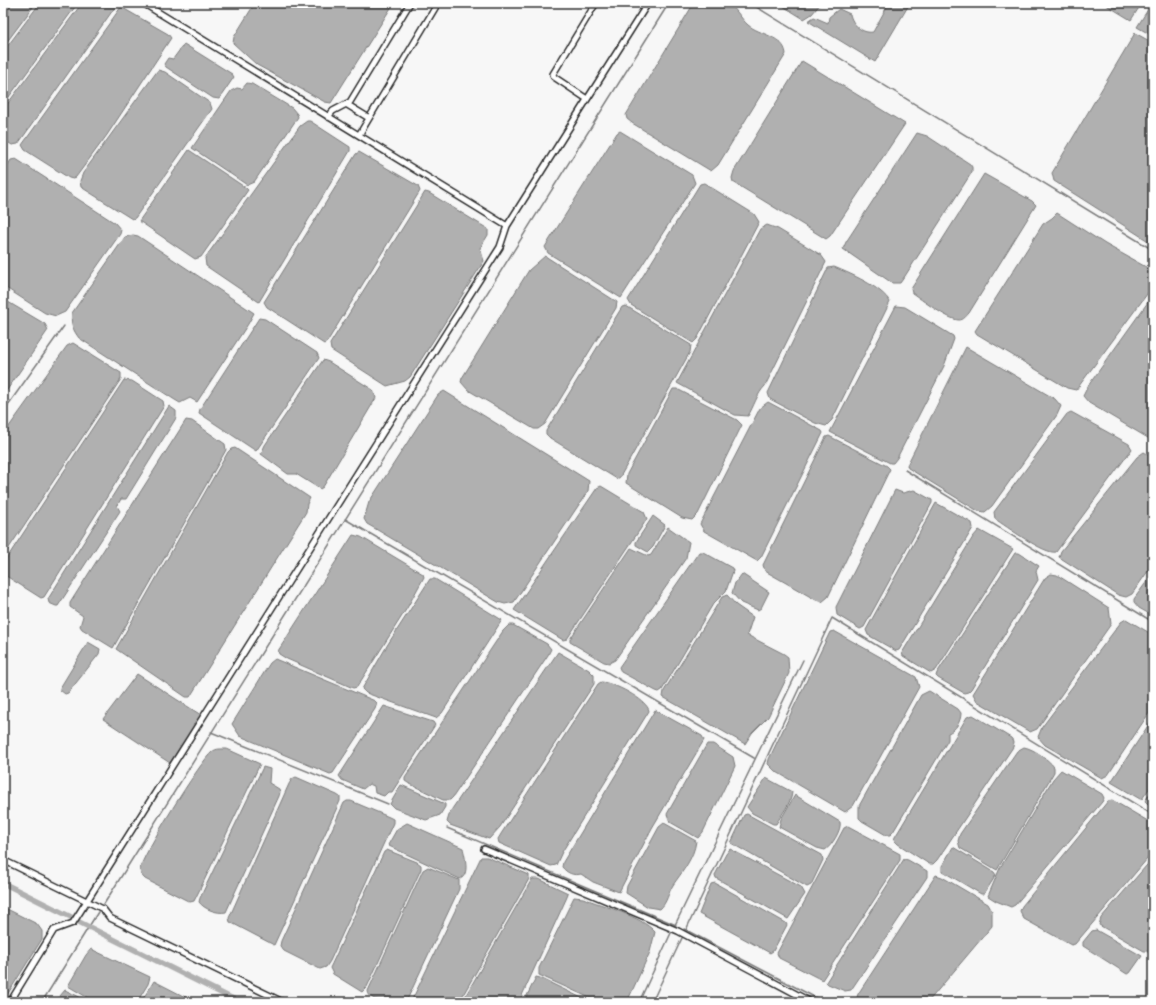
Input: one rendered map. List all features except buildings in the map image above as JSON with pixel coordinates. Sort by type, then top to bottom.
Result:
[{"type":"street","points":[[142,3],[506,226]]},
{"type":"street","points":[[328,117],[333,111],[350,102],[410,3]]},
{"type":"street","points":[[359,135],[438,3]]},
{"type":"street","points":[[587,99],[554,77],[553,74],[596,3]]},
{"type":"street","points":[[10,1002],[54,930],[73,922],[87,901],[500,247],[506,226],[648,3]]},
{"type":"street","points":[[346,104],[369,118]]},
{"type":"street","points":[[484,849],[678,931],[812,1002]]},
{"type":"street","points":[[3,860],[104,909],[110,918],[283,1002]]},
{"type":"shaded area","points":[[3,3],[36,3],[3,47]]},
{"type":"shaded area","points":[[40,3],[78,3],[3,105],[3,52]]},
{"type":"shaded area","points":[[82,3],[118,3],[18,144],[12,145],[3,139],[3,110]]},
{"type":"shaded area","points":[[255,3],[394,3],[331,103],[325,102],[257,65],[233,43],[234,37]]},
{"type":"shaded area","points":[[694,3],[726,3],[735,10],[748,25],[771,36],[781,43],[786,54],[718,165],[711,171],[632,123],[627,119],[626,115]]},
{"type":"shaded area","points":[[778,3],[821,3],[812,14],[804,19]]},
{"type":"shaded area","points":[[889,3],[910,3],[875,62],[808,21],[814,17],[828,23],[829,17],[839,9],[850,14],[858,28],[873,32]]},
{"type":"shaded area","points":[[1103,3],[1142,3],[1131,20]]},
{"type":"shaded area","points":[[1153,3],[1153,36],[1137,27]]},
{"type":"shaded area","points":[[121,7],[168,34],[171,38],[107,135],[76,177],[73,179],[69,178],[25,150],[22,145]]},
{"type":"shaded area","points":[[1135,33],[1153,43],[1153,244],[1054,181],[1052,173]]},
{"type":"shaded area","points":[[184,44],[232,74],[234,77],[219,99],[213,98],[166,67],[164,64],[168,58],[173,59]]},
{"type":"shaded area","points":[[802,61],[905,124],[830,236],[826,239],[733,182],[732,178],[734,171]]},
{"type":"shaded area","points":[[158,70],[165,72],[210,103],[212,109],[135,218],[132,219],[81,187],[80,181],[83,173]]},
{"type":"shaded area","points":[[247,83],[252,84],[292,108],[298,117],[254,182],[247,185],[192,148],[231,91],[237,88],[242,89]]},
{"type":"shaded area","points":[[307,121],[310,121],[350,147],[350,151],[259,302],[206,266],[205,258],[300,126]]},
{"type":"shaded area","points":[[620,131],[692,175],[695,183],[621,298],[548,253],[545,247],[617,133]]},
{"type":"shaded area","points":[[917,133],[927,136],[970,164],[972,167],[972,172],[900,283],[892,283],[843,249],[846,242]]},
{"type":"shaded area","points":[[189,150],[248,190],[201,257],[195,259],[139,221]]},
{"type":"shaded area","points":[[359,152],[418,186],[420,191],[327,342],[324,344],[267,307],[264,302],[356,154]]},
{"type":"shaded area","points":[[16,159],[115,223],[121,230],[120,234],[65,312],[56,316],[45,313],[3,286],[3,172],[11,160]]},
{"type":"shaded area","points":[[984,174],[1032,201],[1036,205],[969,313],[964,319],[959,320],[948,317],[935,309],[912,293],[911,289]]},
{"type":"shaded area","points":[[704,183],[754,214],[759,222],[697,339],[693,343],[631,305],[628,300],[700,184]]},
{"type":"shaded area","points":[[425,192],[488,229],[488,235],[480,248],[484,261],[410,377],[405,381],[387,386],[331,350],[330,344]]},
{"type":"shaded area","points":[[1057,213],[1105,244],[1153,271],[1153,286],[1076,390],[1067,388],[977,334],[975,331],[1043,224]]},
{"type":"shaded area","points":[[767,225],[778,229],[821,255],[826,262],[765,386],[748,416],[735,415],[677,383],[760,229]]},
{"type":"shaded area","points":[[133,235],[138,236],[254,313],[197,402],[190,398],[180,403],[79,338],[74,329],[71,320],[72,313],[125,237]]},
{"type":"shaded area","points":[[545,256],[617,302],[616,308],[545,424],[538,429],[534,429],[468,390],[461,382],[462,378],[529,270]]},
{"type":"shaded area","points":[[834,267],[873,286],[886,296],[890,302],[832,420],[826,426],[815,423],[770,399],[768,393],[828,268]]},
{"type":"shaded area","points":[[1153,295],[1153,441],[1089,403],[1083,396],[1088,386]]},
{"type":"shaded area","points":[[3,299],[45,324],[48,330],[3,396]]},
{"type":"shaded area","points":[[626,306],[691,345],[690,352],[620,477],[617,479],[550,438],[546,434],[546,431],[622,307]]},
{"type":"shaded area","points":[[896,306],[905,307],[953,336],[954,339],[944,366],[897,458],[893,463],[890,463],[830,432]]},
{"type":"shaded area","points":[[259,318],[265,319],[317,353],[319,358],[256,451],[199,413],[200,409]]},
{"type":"shaded area","points":[[73,343],[121,373],[121,379],[3,557],[3,435],[67,346]]},
{"type":"shaded area","points":[[966,347],[1055,399],[1061,406],[1057,415],[992,506],[985,512],[978,511],[908,468],[907,465]]},
{"type":"shaded area","points":[[323,360],[329,362],[373,390],[376,398],[323,487],[320,489],[296,474],[288,474],[261,454],[265,445]]},
{"type":"shaded area","points":[[124,380],[132,381],[163,401],[164,406],[44,597],[41,598],[3,574],[3,564]]},
{"type":"shaded area","points":[[673,389],[677,389],[737,420],[742,425],[698,514],[692,520],[682,518],[626,483],[627,474]]},
{"type":"shaded area","points":[[444,391],[589,481],[588,491],[514,602],[505,604],[498,602],[367,524],[364,519],[369,502],[438,395]]},
{"type":"shaded area","points":[[768,402],[822,431],[823,433],[761,557],[757,561],[704,531],[700,524],[760,408]]},
{"type":"shaded area","points":[[169,406],[176,411],[176,418],[126,499],[121,499],[117,506],[120,511],[58,606],[49,603],[48,599]]},
{"type":"shaded area","points":[[1071,412],[1129,444],[1132,449],[1056,552],[1051,552],[1035,545],[995,519],[994,512],[1067,414]]},
{"type":"shaded area","points":[[186,420],[192,421],[225,444],[226,450],[113,648],[82,629],[80,626],[83,616],[70,607],[70,603]]},
{"type":"shaded area","points":[[829,436],[887,466],[890,469],[828,597],[822,602],[765,571],[763,565],[826,437]]},
{"type":"shaded area","points":[[235,448],[310,498],[307,504],[306,512],[190,697],[186,697],[116,649],[228,452]]},
{"type":"shaded area","points":[[1144,452],[1153,457],[1153,564],[1132,594],[1126,597],[1118,595],[1059,557],[1061,551],[1137,457]]},
{"type":"shaded area","points":[[601,486],[644,512],[647,519],[567,639],[563,640],[514,610],[597,488]]},
{"type":"shaded area","points":[[895,490],[903,493],[914,490],[932,500],[932,503],[864,627],[860,629],[837,615],[836,607]]},
{"type":"shaded area","points":[[936,503],[972,523],[973,528],[899,650],[896,651],[868,635],[866,630]]},
{"type":"shaded area","points":[[653,516],[665,525],[653,547],[648,552],[636,545],[636,542]]},
{"type":"shaded area","points":[[668,527],[689,542],[686,558],[615,660],[609,663],[604,662],[570,642],[570,639],[631,548],[648,556],[651,555]]},
{"type":"shaded area","points":[[979,530],[1013,549],[936,670],[931,673],[903,656],[902,653],[973,537]]},
{"type":"shaded area","points":[[353,535],[361,537],[423,574],[424,577],[407,608],[357,687],[353,688],[287,659],[279,654],[278,651]]},
{"type":"shaded area","points":[[699,552],[703,552],[732,568],[733,571],[726,591],[713,604],[662,690],[659,692],[621,672],[619,667]]},
{"type":"shaded area","points":[[1015,553],[1019,553],[1039,566],[1036,571],[1038,580],[971,689],[964,693],[938,678],[936,676],[937,673]]},
{"type":"shaded area","points":[[1153,573],[1153,616],[1139,608],[1134,602],[1134,599]]},
{"type":"shaded area","points":[[742,574],[769,592],[761,608],[758,610],[741,603],[732,593],[735,583]]},
{"type":"shaded area","points":[[1051,574],[1057,575],[1109,608],[1111,624],[1037,729],[1030,732],[977,701],[973,694],[1045,578]]},
{"type":"shaded area","points":[[430,579],[435,579],[502,620],[442,713],[436,718],[366,693],[362,689],[388,644]]},
{"type":"shaded area","points":[[727,595],[736,605],[753,617],[747,635],[788,657],[789,673],[768,717],[752,733],[745,744],[663,697],[664,691],[722,597]]},
{"type":"shaded area","points":[[1126,619],[1153,635],[1153,707],[1108,775],[1102,778],[1045,745],[1038,737],[1042,727],[1121,622]]},
{"type":"shaded area","points":[[509,625],[513,625],[547,644],[551,649],[548,655],[450,800],[443,800],[408,783],[405,781],[405,778],[503,631]]},
{"type":"shaded area","points":[[834,631],[916,677],[919,687],[853,806],[845,812],[775,771],[768,764],[769,759],[830,632]]},
{"type":"shaded area","points":[[88,642],[100,649],[99,654],[68,693],[65,694],[60,690],[60,688]]},
{"type":"shaded area","points":[[558,652],[589,670],[594,675],[594,684],[500,827],[489,839],[450,825],[447,822],[450,812]]},
{"type":"shaded area","points":[[275,659],[377,703],[375,709],[333,773],[330,774],[240,736],[232,724],[270,663]]},
{"type":"shaded area","points":[[137,674],[201,715],[170,763],[103,719]]},
{"type":"shaded area","points":[[601,682],[613,685],[629,692],[643,702],[649,711],[562,852],[556,865],[551,866],[499,843],[498,839],[598,684]]},
{"type":"shaded area","points":[[929,691],[958,709],[961,713],[960,719],[958,725],[948,733],[948,740],[893,832],[890,835],[886,835],[859,818],[859,806],[921,695]]},
{"type":"shaded area","points":[[384,706],[433,722],[435,725],[392,792],[388,792],[384,796],[375,793],[374,786],[369,784],[363,789],[342,780],[339,776]]},
{"type":"shaded area","points":[[655,710],[702,736],[704,740],[652,828],[619,892],[593,882],[581,874],[570,874],[562,867],[563,862]]},
{"type":"shaded area","points":[[973,715],[1011,738],[1014,742],[1013,747],[937,860],[933,864],[929,864],[894,840],[967,717]]},
{"type":"shaded area","points":[[1153,718],[1153,783],[1142,799],[1140,799],[1111,782]]},
{"type":"shaded area","points":[[707,744],[713,744],[733,757],[735,766],[703,832],[698,838],[670,822],[667,814]]},
{"type":"shaded area","points":[[1024,747],[1045,758],[1054,767],[1054,772],[997,870],[960,848],[958,841],[960,834],[1017,751]]},
{"type":"shaded area","points":[[220,749],[227,749],[260,764],[194,901],[190,902],[145,879],[141,875],[140,869],[160,829],[196,772],[212,752]]},
{"type":"shaded area","points":[[263,767],[270,769],[269,783],[279,789],[279,796],[226,912],[211,910],[201,905],[199,902],[200,898]]},
{"type":"shaded area","points":[[1061,770],[1102,794],[1104,798],[1015,905],[1011,907],[996,901],[988,896],[1000,868],[1053,779]]},
{"type":"shaded area","points":[[296,777],[337,795],[340,797],[340,801],[274,945],[230,922],[229,918],[289,784],[292,779]]},
{"type":"shaded area","points":[[766,778],[792,792],[792,796],[788,804],[776,824],[773,824],[752,813],[747,807]]},
{"type":"shaded area","points":[[401,785],[445,804],[445,807],[440,815],[426,820],[394,808],[390,804]]},
{"type":"shaded area","points":[[1153,788],[1153,809],[1145,801]]},
{"type":"shaded area","points":[[795,795],[840,822],[836,837],[831,845],[825,850],[817,848],[779,827],[781,819]]},
{"type":"shaded area","points":[[1112,800],[1153,824],[1153,852],[1075,944],[1071,945],[1024,919],[1020,911],[1022,906],[1108,801]]},
{"type":"shaded area","points":[[351,801],[389,817],[393,819],[393,823],[330,961],[326,967],[320,969],[284,951],[280,946],[344,803]]},
{"type":"shaded area","points":[[747,814],[822,855],[823,860],[811,885],[807,887],[731,843],[744,815]]},
{"type":"shaded area","points":[[407,823],[463,848],[466,870],[463,877],[460,879],[389,846],[388,845],[397,829]]},
{"type":"shaded area","points":[[664,823],[696,841],[690,859],[673,885],[660,909],[648,907],[626,893],[627,886],[659,827]]},
{"type":"shaded area","points":[[848,826],[900,854],[900,860],[822,980],[779,958],[777,953],[844,828]]},
{"type":"shaded area","points":[[953,847],[994,872],[996,875],[984,894],[981,894],[942,871],[942,866]]},
{"type":"shaded area","points":[[730,849],[801,887],[805,894],[788,919],[716,878],[715,875]]},
{"type":"shaded area","points":[[387,850],[417,862],[421,865],[421,869],[367,987],[362,992],[333,974],[330,968],[384,852]]},
{"type":"shaded area","points":[[481,857],[487,857],[527,874],[529,875],[529,879],[459,1002],[411,1002]]},
{"type":"shaded area","points":[[1153,858],[1153,948],[1150,951],[1144,951],[1099,925],[1101,918]]},
{"type":"shaded area","points":[[904,859],[927,871],[927,877],[851,990],[845,991],[828,984],[826,982]]},
{"type":"shaded area","points":[[428,867],[459,880],[459,889],[406,1002],[378,1000],[373,998],[368,991],[423,870]]},
{"type":"shaded area","points":[[936,875],[988,904],[992,911],[992,926],[928,1002],[862,1002],[857,997],[858,994]]},
{"type":"shaded area","points":[[532,879],[539,879],[568,893],[519,1002],[462,1002]]},
{"type":"shaded area","points":[[715,883],[786,923],[787,925],[773,951],[770,953],[699,914],[711,884]]},
{"type":"shaded area","points":[[574,897],[583,898],[631,916],[649,926],[655,932],[650,952],[627,1002],[599,1002],[539,975],[539,968]]},
{"type":"shaded area","points":[[3,907],[37,924],[42,931],[42,939],[3,999]]},
{"type":"shaded area","points":[[1096,930],[1142,956],[1130,973],[1127,974],[1083,946],[1083,942],[1092,931]]},
{"type":"shaded area","points":[[91,949],[150,977],[148,984],[137,1002],[95,1002],[68,986]]},
{"type":"shaded area","points":[[536,977],[540,978],[590,1002],[524,1002]]},
{"type":"shaded area","points":[[154,981],[195,1002],[141,1002]]},
{"type":"shaded area","points":[[65,990],[90,1002],[55,1002]]},
{"type":"waterway","points":[[104,904],[669,3]]},
{"type":"waterway","points":[[750,3],[1153,250]]},
{"type":"waterway","points":[[3,412],[64,326]]},
{"type":"waterway","points":[[905,470],[1153,622]]},
{"type":"waterway","points":[[345,519],[754,758]]},
{"type":"waterway","points":[[686,930],[832,618],[1153,815]]},
{"type":"waterway","points":[[675,925],[803,660]]},
{"type":"waterway","points":[[211,732],[388,804]]},
{"type":"waterway","points":[[447,828],[676,925]]},
{"type":"waterway","points":[[3,883],[71,917]]},
{"type":"waterway","points":[[42,1002],[98,912]]},
{"type":"waterway","points":[[79,922],[239,1002]]},
{"type":"waterway","points":[[684,929],[824,1002]]},
{"type":"waterway","points":[[639,1002],[671,933]]},
{"type":"waterway","points":[[652,1002],[682,938]]}]
